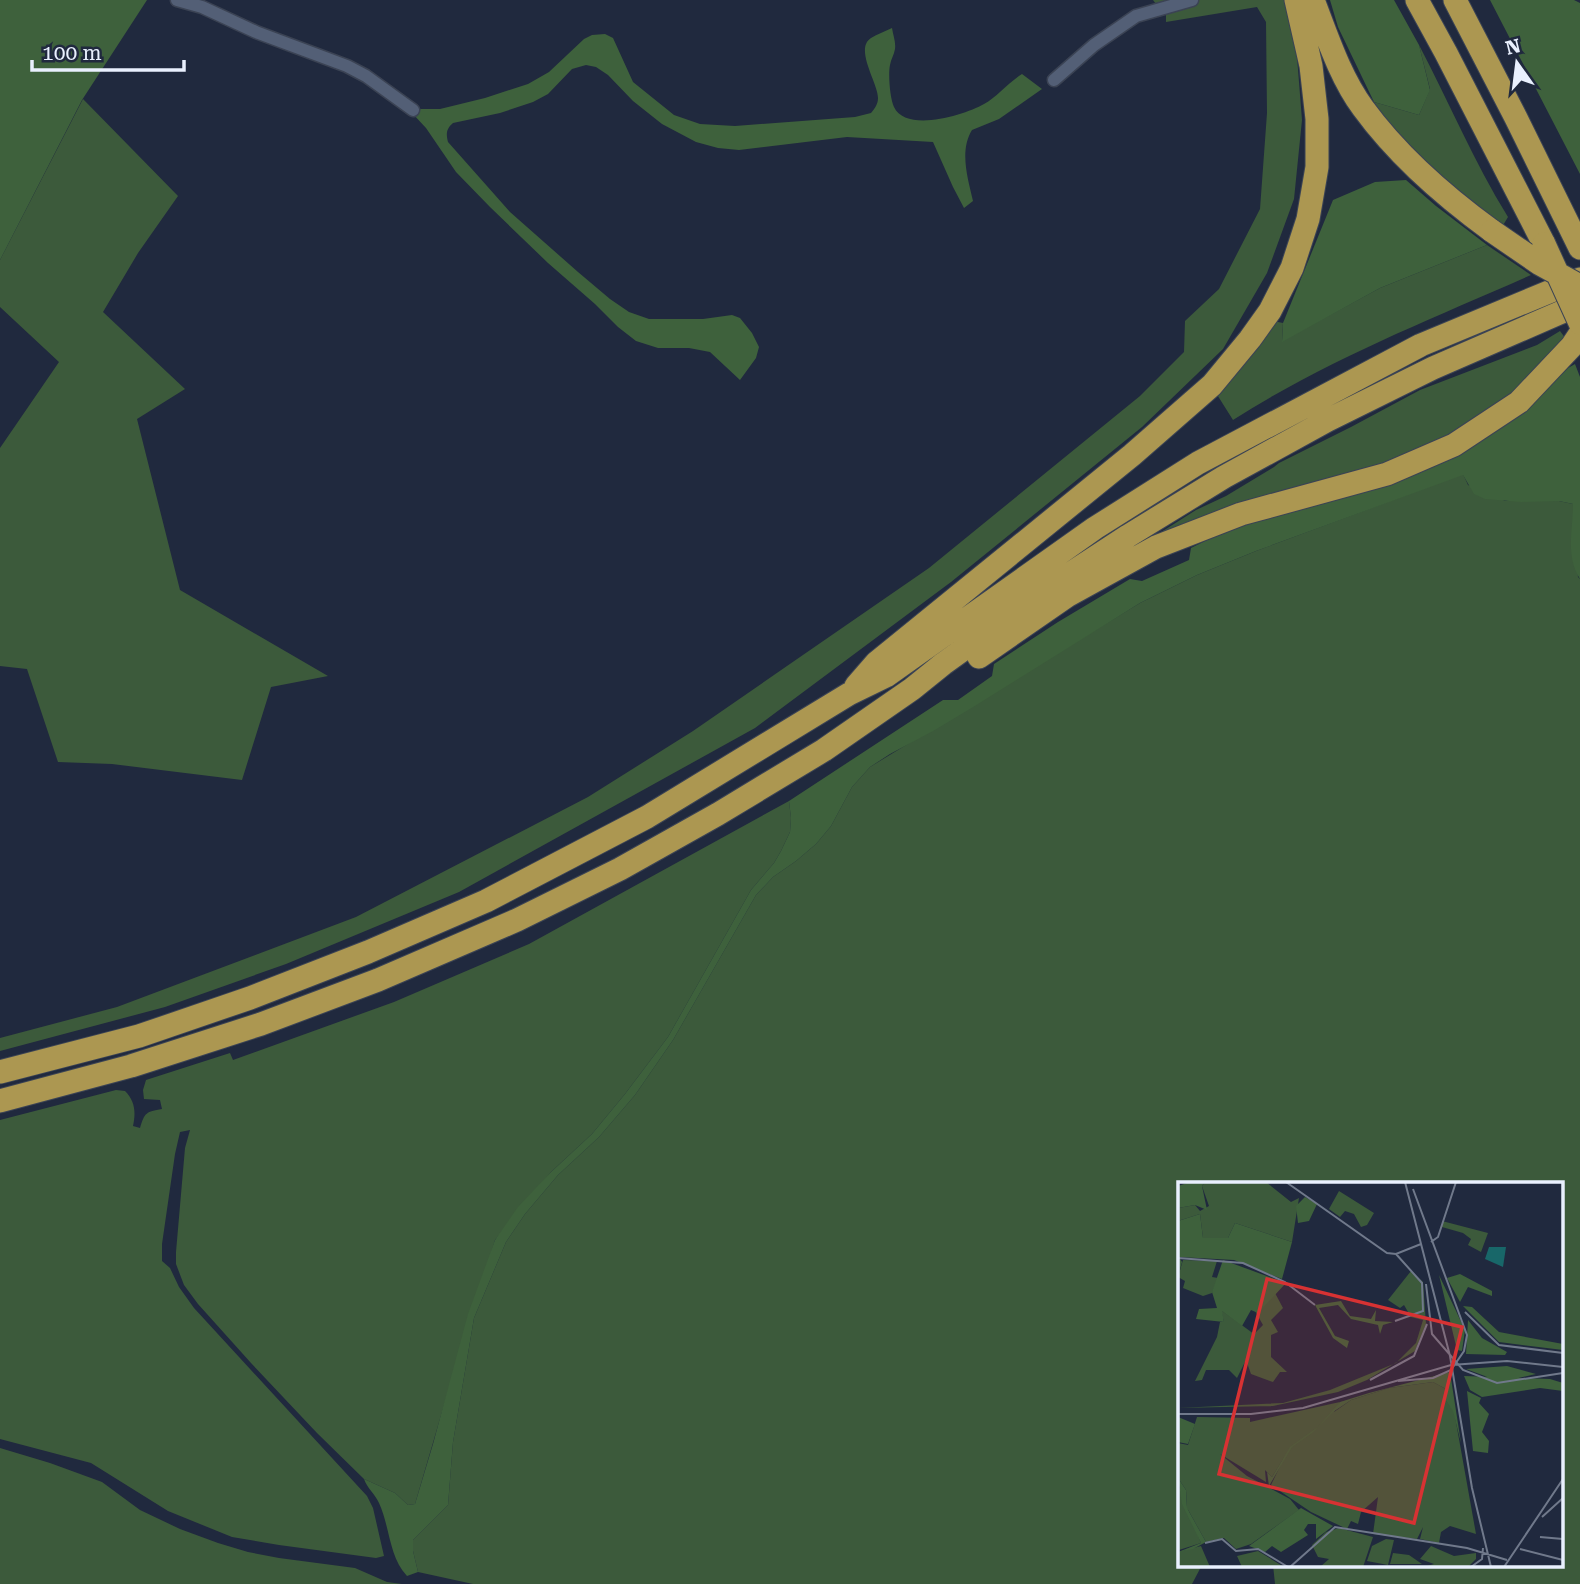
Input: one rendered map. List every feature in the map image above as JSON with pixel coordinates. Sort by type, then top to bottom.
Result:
[{"type":"highway","points":[[849,694],[876,663],[1132,455],[1212,385],[1250,340],[1270,311],[1292,268],[1308,219],[1317,167],[1316,106],[1309,56],[1296,0]]},
{"type":"highway","points":[[1313,0],[1345,77],[1362,107],[1391,143],[1416,169],[1464,210],[1540,264],[1580,286]]},
{"type":"highway","points":[[1417,0],[1544,244],[1580,323]]},
{"type":"highway","points":[[1455,0],[1576,240]]},
{"type":"highway","points":[[0,1072],[139,1036],[250,998],[368,952],[486,901],[647,817],[849,694],[886,676],[1095,528],[1199,463],[1421,345],[1580,279]]},
{"type":"highway","points":[[0,1101],[131,1066],[261,1024],[378,980],[517,920],[620,869],[824,750],[912,689],[1049,587],[1224,477],[1328,420],[1433,368],[1580,304]]},
{"type":"highway","points":[[912,689],[951,676],[1067,596],[1156,548],[1241,514],[1387,474],[1454,445],[1519,402],[1576,340]]},
{"type":"street","points":[[177,0],[202,7],[256,32],[347,66],[366,76],[413,110]]},
{"type":"street","points":[[1054,79],[1094,45],[1136,16],[1192,0]]},
{"type":"green space","points":[[0,0],[147,0],[82,100],[0,260]]},
{"type":"green space","points":[[1153,0],[1286,0],[1296,44],[1302,120],[1294,199],[1267,273],[1223,349],[1142,427],[951,582],[755,728],[459,892],[286,964],[165,1007],[0,1051],[0,1038],[117,1007],[356,917],[588,797],[693,731],[929,568],[1140,396],[1184,352],[1185,321],[1219,289],[1260,209],[1267,113],[1266,22],[1257,7],[1166,22],[1166,1],[1156,4]]},
{"type":"green space","points":[[1330,0],[1394,0],[1419,45],[1430,90],[1419,115],[1374,102],[1338,27]]},
{"type":"green space","points":[[1490,0],[1574,0],[1580,3],[1580,174]]},
{"type":"green space","points":[[892,28],[895,51],[889,69],[891,98],[901,115],[910,119],[936,119],[964,113],[989,101],[1022,74],[1042,89],[999,119],[972,130],[965,156],[973,201],[964,208],[933,142],[847,137],[739,150],[718,148],[696,142],[662,124],[633,101],[608,75],[596,67],[586,65],[572,69],[548,94],[533,102],[500,113],[453,123],[448,130],[448,142],[510,212],[610,299],[629,312],[649,319],[703,319],[732,315],[740,318],[759,347],[756,358],[740,380],[710,352],[689,348],[658,348],[636,341],[618,327],[548,263],[456,172],[426,128],[412,113],[421,109],[440,109],[485,98],[528,84],[549,72],[584,39],[605,34],[613,38],[633,82],[674,115],[700,124],[735,126],[855,117],[871,113],[878,100],[866,58],[866,43]]},
{"type":"green space","points":[[1419,45],[1508,217],[1502,227],[1411,152],[1375,109],[1374,102],[1419,115],[1430,89]]},
{"type":"green space","points":[[83,99],[178,196],[138,253],[103,312],[185,389],[137,419],[180,590],[328,676],[271,687],[242,780],[112,764],[58,762],[27,669],[0,666],[0,448],[59,362],[0,307],[0,260]]},
{"type":"green space","points":[[1406,180],[1487,245],[1380,288],[1282,342],[1283,323],[1333,200],[1375,182]]},
{"type":"green space","points":[[1487,245],[1531,275],[1305,378],[1233,420],[1216,393],[1273,321],[1283,323],[1282,341],[1380,288]]},
{"type":"green space","points":[[1560,331],[1566,339],[1509,398],[1471,425],[1387,464],[1147,541],[1279,463],[1420,390],[1537,345]]},
{"type":"green space","points":[[1575,364],[1580,377],[1580,579],[1571,552],[1573,504],[1559,501],[1485,499],[1474,494],[1463,475],[1256,551],[1197,575],[1140,603],[978,704],[870,767],[852,787],[831,826],[816,844],[773,877],[756,895],[673,1040],[635,1095],[599,1137],[558,1175],[525,1214],[506,1242],[474,1318],[453,1442],[448,1505],[413,1540],[418,1572],[407,1576],[393,1551],[383,1512],[364,1479],[395,1493],[408,1505],[415,1504],[468,1314],[495,1240],[518,1207],[592,1134],[668,1037],[751,890],[781,851],[790,832],[789,801],[943,700],[958,700],[992,676],[994,664],[1130,579],[1142,581],[1189,560],[1191,548],[1227,530],[1457,454],[1495,432]]},
{"type":"green space","points":[[1463,474],[1468,485],[1505,501],[1559,501],[1573,504],[1580,579],[1580,1584],[1275,1584],[1273,1566],[1562,1566],[1562,1182],[1178,1182],[1178,1566],[1201,1566],[1192,1584],[473,1584],[418,1572],[413,1540],[448,1505],[453,1442],[474,1318],[506,1242],[525,1214],[558,1175],[599,1137],[635,1095],[673,1040],[756,895],[773,877],[816,844],[831,826],[852,787],[870,767],[1140,603],[1197,575]]},
{"type":"green space","points":[[789,801],[790,832],[781,851],[751,890],[668,1037],[592,1134],[551,1172],[495,1240],[415,1504],[408,1505],[395,1493],[364,1479],[251,1363],[184,1285],[176,1264],[176,1252],[185,1148],[190,1130],[180,1132],[162,1244],[162,1261],[170,1268],[194,1308],[367,1496],[373,1508],[384,1556],[376,1558],[232,1537],[168,1511],[91,1463],[0,1439],[0,1120],[116,1090],[125,1091],[131,1099],[134,1111],[133,1126],[140,1128],[147,1114],[162,1109],[160,1100],[144,1099],[146,1080],[230,1053],[233,1060],[394,1002],[529,944]]},
{"type":"green space","points":[[0,1448],[102,1482],[140,1510],[218,1543],[279,1558],[355,1568],[387,1582],[402,1584],[0,1584]]}]
